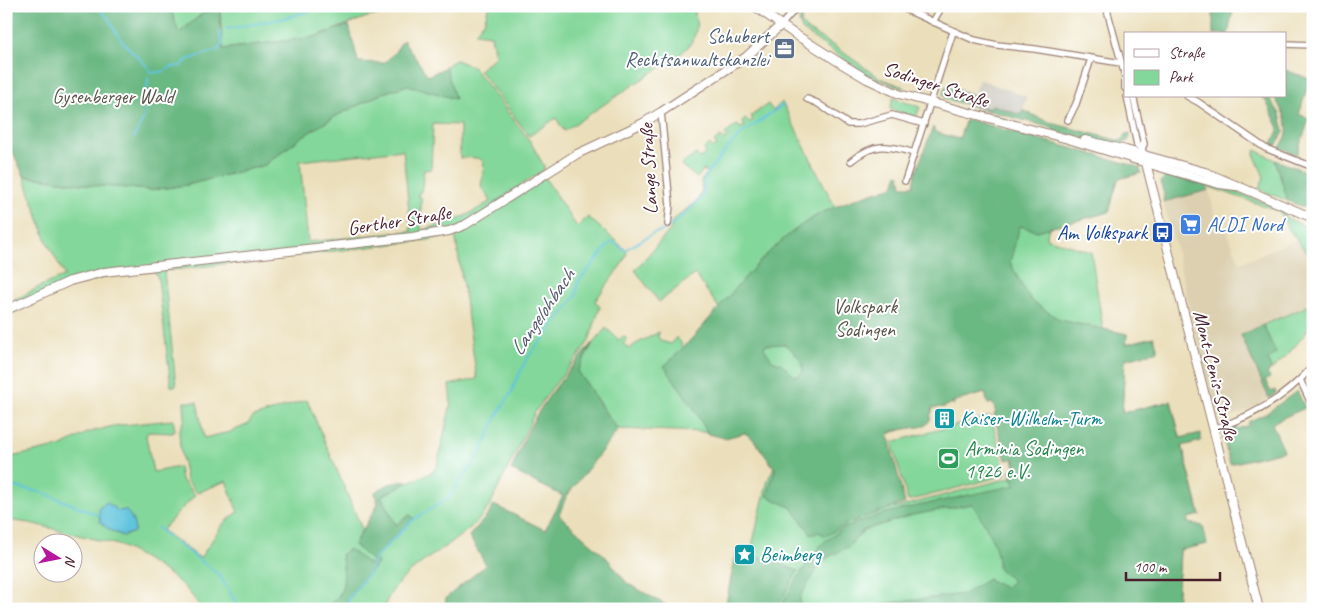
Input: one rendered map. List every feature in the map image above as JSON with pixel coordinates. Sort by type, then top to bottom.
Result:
[{"type":"main road","name":"Sodinger Straße","points":[[754,6],[867,79],[899,94],[1068,139],[1219,184],[1236,186]]},
{"type":"main road","name":"Gerther Straße","points":[[6,310],[70,281],[104,272],[412,238],[449,231],[465,225],[577,154],[635,127],[661,112],[746,57],[781,24]]},
{"type":"main road","name":"Sodinger Straße","points":[[1068,139],[1143,152],[1205,172],[1313,218]]},
{"type":"main road","name":"Mont-Cenis-Straße","points":[[1143,152],[1259,609]]},
{"type":"street","name":"Gerther Straße","points":[[781,24],[798,6]]},
{"type":"street","points":[[898,6],[974,40],[1121,63]]},
{"type":"street","points":[[934,22],[942,6]]},
{"type":"street","points":[[1106,6],[1124,72]]},
{"type":"street","points":[[906,181],[953,32]]},
{"type":"street","points":[[1286,44],[1313,45]]},
{"type":"street","points":[[1068,120],[1076,104],[1091,59]]},
{"type":"street","name":"Mont-Cenis-Straße","points":[[1127,98],[1138,145],[1143,152]]},
{"type":"street","name":"Mont-Cenis-Straße","points":[[1133,98],[1144,144],[1143,152]]},
{"type":"street","points":[[1191,98],[1265,148],[1313,167]]},
{"type":"street","points":[[807,99],[817,103],[848,124],[858,124],[892,115],[924,124]]},
{"type":"street","name":"Lange Straße","points":[[661,112],[670,205],[668,224]]},
{"type":"street","points":[[851,161],[865,151],[884,146],[893,146],[914,153]]},
{"type":"street","points":[[1213,429],[1264,408],[1282,396],[1313,366]]},
{"type":"street","points":[[1300,380],[1313,406]]},
{"type":"shaded area","points":[[979,79],[1027,97],[1021,115],[992,105],[990,109],[971,104]]},
{"type":"shaded area","points":[[1209,190],[1215,216],[1227,232],[1240,263],[1297,239],[1313,261],[1313,304],[1241,335],[1269,398],[1244,412],[1222,419],[1218,416],[1202,360],[1173,236],[1163,202]]},
{"type":"green space","name":"Gysenberger Wald","points":[[6,6],[165,7],[171,10],[179,33],[202,14],[219,6],[223,49],[314,37],[349,25],[358,62],[384,63],[393,55],[403,40],[428,76],[446,67],[455,99],[408,85],[383,93],[336,116],[303,136],[265,165],[187,185],[151,190],[89,185],[24,176],[6,137]]},
{"type":"green space","points":[[151,6],[219,6],[202,14],[179,33],[165,7],[154,8]]},
{"type":"green space","points":[[236,6],[386,6],[389,13],[367,17],[314,37],[223,49],[220,9]]},
{"type":"green space","points":[[489,6],[692,6],[696,19],[696,31],[688,47],[683,52],[564,131],[556,118],[529,136],[479,70],[495,57],[491,35],[475,33],[484,22]]},
{"type":"green space","points":[[1213,6],[1234,6],[1228,32],[1213,32]]},
{"type":"green space","points":[[804,9],[801,23],[806,29],[880,78],[904,87],[904,89],[866,74],[802,30],[799,21]]},
{"type":"green space","points":[[456,60],[473,67],[530,141],[544,166],[544,170],[494,203],[545,178],[577,227],[588,217],[626,250],[627,253],[624,261],[595,301],[600,307],[589,341],[535,412],[490,505],[479,519],[402,580],[391,593],[384,609],[336,609],[346,603],[378,562],[375,559],[414,519],[410,515],[396,525],[381,496],[433,472],[437,466],[451,403],[449,385],[477,379],[455,233],[428,240],[164,271],[176,386],[171,386],[158,278],[154,271],[108,276],[71,287],[6,316],[6,305],[43,285],[65,276],[47,242],[24,176],[89,185],[151,190],[187,185],[265,165],[303,136],[336,116],[383,93],[408,85],[454,98],[445,66]],"holes":[[[433,124],[460,125],[460,158],[481,159],[484,166],[481,187],[491,201],[454,221],[421,230],[421,197],[419,197],[418,193],[421,192],[424,170],[431,169]],[[403,150],[411,231],[308,242],[300,161]]]},
{"type":"green space","points":[[1286,70],[1310,79],[1299,114],[1309,119],[1297,154],[1280,148],[1287,132],[1282,110],[1274,98],[1286,98]]},
{"type":"green space","points":[[946,86],[974,95],[971,104],[990,109],[992,105],[1021,115],[1023,110],[1055,124],[1120,141],[1124,139],[1126,134],[1130,133],[1129,139],[1118,146],[1054,131],[1052,128],[946,99],[943,94]]},
{"type":"green space","points":[[893,98],[920,107],[916,117],[890,109]]},
{"type":"green space","points":[[1263,98],[1269,98],[1280,114],[1284,132],[1276,146],[1272,144],[1279,128]]},
{"type":"green space","name":"Volkspark Sodingen","points":[[782,102],[835,207],[880,191],[914,186],[959,142],[966,119],[1140,168],[1141,173],[1118,179],[1109,212],[1049,228],[1046,238],[1091,252],[1103,329],[1127,334],[1126,344],[1154,337],[1158,351],[1125,359],[1122,413],[1171,401],[1200,515],[1176,521],[1207,544],[1180,550],[1177,609],[725,609],[736,553],[750,554],[768,480],[779,456],[748,419],[708,434],[706,432],[617,429],[578,371],[593,343],[606,328],[619,340],[623,336],[627,339],[623,344],[629,349],[659,332],[658,337],[661,341],[671,344],[677,337],[684,348],[719,308],[695,274],[659,302],[635,270],[671,229],[672,221],[698,200],[702,190],[701,181],[708,172],[703,170],[697,178],[681,165],[696,154],[700,158],[706,153],[704,149],[710,144],[713,148],[717,146],[714,142],[721,137],[724,140],[728,138],[725,134],[737,125],[741,128],[745,126],[742,122],[745,119],[749,122],[753,120],[751,116],[768,104],[773,111]],"holes":[[[990,392],[1013,458],[1017,476],[895,508],[892,502],[887,435],[925,424],[933,407],[950,403],[954,405],[953,400]]]},
{"type":"green space","name":"Volkspark Sodingen","points":[[966,119],[1140,168],[1141,173],[1118,179],[1109,212],[1037,231],[1020,226],[1010,262],[1024,290],[1033,302],[1060,320],[1127,334],[1126,344],[1154,337],[1158,351],[1125,359],[1122,413],[1171,401],[1180,438],[1201,433],[1201,441],[1182,446],[1200,515],[1188,518],[1188,523],[1203,526],[1207,544],[1180,550],[1177,609],[867,609],[888,603],[964,594],[988,579],[1005,588],[1013,581],[998,568],[998,559],[993,542],[986,526],[972,504],[913,515],[864,530],[848,547],[828,557],[816,571],[800,597],[800,609],[779,609],[810,558],[824,542],[843,528],[885,513],[1016,485],[1009,471],[1016,468],[1014,458],[1006,460],[993,403],[988,404],[985,393],[953,402],[945,407],[932,408],[930,420],[925,426],[892,431],[888,435],[905,503],[848,523],[826,536],[818,532],[811,534],[792,508],[767,496],[775,469],[753,439],[745,433],[725,438],[708,434],[693,407],[664,366],[699,331],[748,274],[783,239],[803,224],[835,207],[894,186],[898,174],[900,175],[902,186],[913,186],[915,175],[933,127],[935,132],[959,139]],"holes":[[[784,344],[794,352],[802,363],[803,372],[798,376],[794,376],[782,364],[772,360],[764,348],[765,345]]]},
{"type":"green space","points":[[1256,150],[1275,160],[1288,201],[1259,189],[1264,177],[1254,154]]},
{"type":"green space","points":[[1275,160],[1313,174],[1313,211],[1288,201]]},
{"type":"green space","points":[[1165,172],[1239,193],[1282,209],[1285,217],[1313,230],[1313,261],[1288,228],[1279,211],[1207,186],[1165,176]]},
{"type":"green space","points":[[1166,176],[1207,186],[1209,190],[1163,202],[1164,194],[1160,182]]},
{"type":"green space","points":[[1313,304],[1313,319],[1301,340],[1271,370],[1268,360],[1276,353],[1263,325]]},
{"type":"green space","points":[[1263,325],[1276,353],[1268,360],[1271,370],[1267,373],[1270,378],[1265,380],[1271,392],[1275,390],[1276,393],[1269,398],[1241,335]]},
{"type":"green space","points":[[592,343],[578,371],[618,430],[566,497],[559,515],[606,557],[627,583],[673,609],[549,609],[537,607],[523,609],[439,609],[445,605],[446,598],[486,565],[469,536],[488,515],[494,505],[545,530],[563,496],[511,470],[530,427],[543,405]]},
{"type":"green space","points":[[1297,391],[1305,408],[1272,424],[1284,451],[1230,464],[1223,437],[1225,432],[1236,427],[1238,429],[1249,425],[1248,422],[1267,413]]},
{"type":"green space","points":[[307,400],[362,529],[354,545],[373,561],[370,566],[341,554],[344,576],[341,593],[334,601],[318,609],[202,609],[189,592],[173,577],[118,545],[82,536],[82,532],[66,532],[30,523],[6,520],[6,458],[62,446],[87,433],[113,426],[173,420],[175,430],[173,433],[148,432],[146,436],[153,472],[179,467],[181,479],[195,495],[162,530],[200,558],[224,523],[238,512],[226,481],[197,493],[186,480],[179,431],[185,419],[184,402],[197,402],[204,438],[230,432],[247,425],[253,417]],"holes":[[[118,511],[133,532],[118,534],[106,526],[99,517],[100,512]]]},
{"type":"green space","name":"Arminia Sodingen 1926 e.V.","points":[[991,416],[1006,475],[908,501],[892,442]]},
{"type":"green space","points":[[409,482],[381,496],[396,525],[410,515],[414,518],[375,559],[378,562],[346,603],[336,609],[318,609],[334,601],[341,593],[344,576],[341,555],[349,549],[371,566],[373,561],[354,545],[378,504],[375,492],[389,484]]},
{"type":"green space","points":[[736,553],[768,559],[798,571],[776,609],[725,609]]},
{"type":"water","points":[[107,502],[118,511],[125,510],[127,512],[134,523],[134,532],[123,536],[110,530],[100,522],[99,508]]},
{"type":"waterway","points":[[96,6],[108,18],[121,40],[152,73],[181,66],[187,60],[218,50],[222,45],[220,32]]},
{"type":"waterway","points":[[227,29],[286,18],[326,6]]},
{"type":"waterway","points":[[134,138],[145,116],[147,106],[145,90],[148,78]]},
{"type":"waterway","name":"Langelohbach","points":[[351,609],[348,599],[369,573],[375,558],[414,519],[448,499],[479,455],[499,412],[513,390],[526,360],[571,303],[576,295],[578,282],[610,243],[612,242],[625,250],[673,224],[700,200],[704,193],[704,180],[726,150],[743,133],[783,105]]},
{"type":"waterway","points":[[6,485],[44,493],[101,515]]},
{"type":"waterway","points":[[158,528],[219,575],[240,609]]},
{"type":"place","name":"Schubert Rechtsanwaltskanzlei","points":[[785,48]]},
{"type":"place","name":"ALDI Nord","points":[[1191,224]]},
{"type":"place","name":"Am Volkspark","points":[[1163,232]]},
{"type":"place","name":"Kaiser-Wilhelm-Turm","points":[[944,418]]},
{"type":"place","name":"Arminia Sodingen 1926 e.V.","points":[[949,459]]},
{"type":"place","name":"Beimberg","points":[[744,554]]}]
